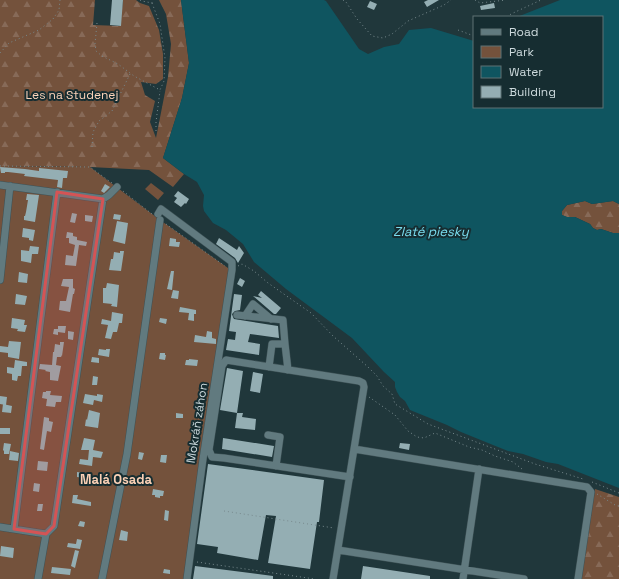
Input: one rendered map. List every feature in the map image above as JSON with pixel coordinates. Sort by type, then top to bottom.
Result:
[{"type":"street","points":[[0,185],[103,199],[117,187]]},
{"type":"street","points":[[0,280],[10,186]]},
{"type":"street","points":[[14,529],[57,192]]},
{"type":"street","points":[[38,579],[46,534],[54,526],[103,199]]},
{"type":"street","points":[[102,579],[127,454],[161,209],[232,262],[232,270]]},
{"type":"street","name":"Mokráň záhon","points":[[187,579],[203,459],[232,270]]},
{"type":"street","points":[[245,316],[253,304],[271,319]]},
{"type":"street","points":[[237,315],[283,320],[288,370]]},
{"type":"street","points":[[269,367],[272,344],[285,344]]},
{"type":"street","points":[[333,579],[350,477],[354,448],[364,393],[363,383],[359,380],[226,360],[222,366],[210,450],[212,457],[350,477]]},
{"type":"street","points":[[268,435],[280,437],[276,466]]},
{"type":"street","points":[[354,448],[586,488],[591,492],[578,579]]},
{"type":"street","points":[[463,579],[479,470]]},
{"type":"street","points":[[0,527],[46,534]]},
{"type":"street","points":[[338,550],[524,579]]},
{"type":"path","points":[[0,53],[9,43],[39,30],[53,19],[59,10],[60,0]]},
{"type":"path","points":[[140,0],[152,3]]},
{"type":"path","points":[[153,0],[152,3],[160,24],[165,58],[164,80],[160,90],[156,131]]},
{"type":"path","points":[[343,0],[372,36],[383,38],[392,34],[408,21],[444,5],[451,0]]},
{"type":"path","points":[[475,0],[480,4],[505,0]]},
{"type":"path","points":[[508,16],[541,0]]},
{"type":"path","points":[[97,23],[95,44],[96,51],[102,56],[118,64],[130,74],[160,90]]},
{"type":"path","points":[[458,30],[473,36]]},
{"type":"path","points":[[92,147],[93,132],[99,121],[112,111],[130,74]]},
{"type":"path","points":[[0,166],[90,167]]},
{"type":"path","points":[[232,270],[242,264],[254,271],[268,283],[311,313],[333,336],[377,376],[383,386],[392,394],[395,404],[428,424],[535,464],[583,480]]},
{"type":"path","points":[[364,393],[394,415],[408,431],[418,437],[424,438],[435,433],[469,447],[482,450],[494,456],[513,462],[520,467],[528,478]]},
{"type":"path","points":[[590,482],[619,493]]},
{"type":"path","points":[[591,492],[619,506]]},
{"type":"path","points":[[224,511],[341,529]]},
{"type":"path","points":[[194,562],[315,579]]},
{"type":"highlighted area","points":[[57,192],[103,199],[54,526],[46,534],[14,529]]},
{"type":"green space","name":"Les na Studenej","points":[[0,0],[95,0],[93,25],[120,26],[123,0],[136,0],[149,6],[159,30],[163,54],[163,79],[156,84],[141,82],[145,95],[155,101],[150,122],[156,138],[168,77],[171,44],[166,14],[159,0],[181,0],[189,63],[182,98],[163,158],[184,174],[173,187],[149,170],[90,167],[0,166]]},
{"type":"green space","points":[[0,166],[90,167],[160,220],[228,268],[232,283],[189,579],[0,579]]},
{"type":"green space","points":[[151,183],[164,193],[158,200],[145,189]]},
{"type":"green space","points":[[585,201],[592,204],[613,201],[619,204],[619,233],[613,233],[601,229],[597,230],[590,224],[575,217],[567,217],[562,215],[562,211],[567,205]]},
{"type":"green space","points":[[595,489],[619,497],[619,579],[579,579]]},
{"type":"water","name":"Zlaté piesky","points":[[181,0],[324,0],[359,49],[368,54],[384,47],[399,44],[409,30],[431,28],[473,41],[473,108],[603,108],[603,16],[520,16],[560,0],[619,0],[619,204],[613,201],[592,204],[585,201],[567,205],[562,211],[562,215],[567,217],[575,217],[590,224],[597,230],[601,229],[613,233],[619,233],[619,488],[558,464],[508,451],[410,410],[405,401],[397,392],[395,382],[352,338],[286,289],[254,262],[243,244],[226,230],[213,223],[204,211],[204,195],[197,182],[163,158],[182,98],[189,63]]},
{"type":"building","points":[[112,0],[123,0],[121,26],[110,25]]},
{"type":"building","points":[[428,0],[439,0],[427,7],[424,2]]},
{"type":"building","points":[[370,1],[377,4],[374,10],[367,7]]},
{"type":"building","points":[[494,3],[495,8],[481,10],[480,6]]},
{"type":"building","points":[[0,167],[39,171],[39,168],[68,171],[67,178],[63,178],[62,188],[57,187],[58,180],[24,176],[25,174],[8,172],[1,173]]},
{"type":"building","points":[[105,184],[110,187],[104,193],[101,191]]},
{"type":"building","points":[[178,191],[189,199],[186,204],[185,203],[181,207],[174,202],[177,198],[174,196]]},
{"type":"building","points":[[27,194],[39,195],[35,222],[24,220],[28,200],[26,200]]},
{"type":"building","points":[[72,213],[77,214],[75,223],[70,222]]},
{"type":"building","points":[[114,214],[121,215],[120,220],[113,219]]},
{"type":"building","points":[[85,215],[93,216],[92,222],[85,221]]},
{"type":"building","points":[[117,221],[128,223],[125,244],[113,241]]},
{"type":"building","points":[[23,228],[35,230],[33,241],[29,240],[29,238],[22,237]]},
{"type":"building","points":[[67,232],[73,233],[73,236],[77,237],[77,240],[87,242],[86,246],[79,245],[76,266],[65,265],[66,255],[73,256],[75,245],[69,243],[69,238],[66,238]]},
{"type":"building","points":[[170,238],[176,239],[176,242],[180,242],[179,247],[169,246]]},
{"type":"building","points":[[219,238],[237,250],[239,246],[244,253],[238,263],[235,258],[216,244]]},
{"type":"building","points":[[30,246],[39,247],[38,254],[32,254],[31,263],[21,261],[21,250],[29,251]]},
{"type":"building","points":[[120,251],[124,251],[121,271],[109,270],[114,252],[120,253]]},
{"type":"building","points":[[171,271],[174,271],[172,290],[167,289]]},
{"type":"building","points":[[19,272],[28,274],[27,283],[18,282]]},
{"type":"building","points":[[240,278],[245,281],[242,287],[237,284]]},
{"type":"building","points":[[63,279],[73,279],[73,288],[75,289],[70,312],[59,310],[60,301],[66,301],[69,287],[61,286]]},
{"type":"building","points":[[107,283],[119,285],[117,307],[111,306],[112,304],[103,303],[103,288],[106,288]]},
{"type":"building","points":[[173,290],[179,291],[178,299],[171,298]]},
{"type":"building","points":[[261,291],[281,308],[276,314],[274,314],[253,296],[262,298],[258,295]]},
{"type":"building","points":[[16,294],[27,296],[25,305],[15,304]]},
{"type":"building","points":[[234,294],[242,295],[240,310],[235,311],[232,314],[234,319],[278,326],[279,338],[250,334],[248,342],[260,344],[259,355],[226,350],[228,339],[235,340],[236,332],[229,331]]},
{"type":"building","points":[[180,307],[196,310],[196,314],[194,314],[194,321],[188,320],[189,313],[179,312]]},
{"type":"building","points":[[112,312],[123,314],[122,323],[119,323],[117,332],[113,332],[111,339],[105,338],[108,325],[101,324],[102,319],[111,321]]},
{"type":"building","points":[[12,318],[25,320],[24,325],[27,325],[25,332],[17,331],[18,329],[11,328]]},
{"type":"building","points":[[160,318],[167,319],[166,324],[159,322]]},
{"type":"building","points":[[58,326],[66,326],[65,333],[58,332],[58,335],[53,334],[54,329],[58,329]]},
{"type":"building","points":[[68,331],[74,332],[73,340],[68,339]]},
{"type":"building","points":[[207,331],[212,332],[212,338],[216,339],[216,344],[194,342],[195,335],[206,337]]},
{"type":"building","points":[[9,341],[21,342],[19,359],[8,357],[8,353],[0,352],[0,346],[8,347]]},
{"type":"building","points":[[60,342],[64,342],[62,356],[57,357],[56,365],[61,366],[58,381],[50,380],[50,372],[39,369],[40,364],[52,365],[55,344],[60,345]]},
{"type":"building","points":[[99,349],[110,349],[109,357],[98,355]]},
{"type":"building","points":[[160,353],[165,353],[165,360],[159,359]]},
{"type":"building","points":[[92,357],[99,358],[99,363],[91,362]]},
{"type":"building","points":[[15,360],[27,362],[27,366],[22,366],[21,376],[18,376],[17,381],[12,380],[12,374],[7,373],[7,367],[14,368]]},
{"type":"building","points":[[186,360],[198,360],[197,366],[185,365]]},
{"type":"building","points":[[227,368],[243,371],[237,413],[220,410]]},
{"type":"building","points":[[253,372],[263,374],[260,393],[250,391]]},
{"type":"building","points":[[93,376],[98,377],[97,385],[92,385]]},
{"type":"building","points":[[51,391],[50,395],[62,396],[61,402],[56,402],[55,407],[46,406],[47,399],[42,398],[43,392]]},
{"type":"building","points":[[85,394],[97,396],[97,394],[103,395],[102,402],[94,400],[93,405],[83,403]]},
{"type":"building","points":[[0,396],[7,397],[6,405],[0,404]]},
{"type":"building","points":[[3,404],[12,406],[11,413],[2,412]]},
{"type":"building","points":[[89,410],[100,413],[98,428],[85,426]]},
{"type":"building","points":[[176,413],[183,414],[183,418],[176,418]]},
{"type":"building","points":[[237,413],[243,413],[242,417],[256,419],[255,430],[235,428]]},
{"type":"building","points":[[44,417],[49,418],[49,421],[53,422],[51,432],[47,431],[44,450],[40,449]]},
{"type":"building","points":[[0,428],[10,428],[10,434],[0,434]]},
{"type":"building","points":[[84,438],[95,440],[93,450],[103,452],[101,458],[93,457],[92,466],[79,464],[80,459],[88,460],[89,450],[81,450]]},
{"type":"building","points":[[223,438],[274,446],[272,457],[222,449]]},
{"type":"building","points":[[4,443],[11,444],[9,454],[4,454]]},
{"type":"building","points":[[400,443],[410,444],[409,450],[399,448]]},
{"type":"building","points":[[10,451],[19,453],[18,461],[9,460]]},
{"type":"building","points":[[139,452],[144,453],[142,460],[138,459]]},
{"type":"building","points":[[161,455],[167,455],[166,463],[160,462]]},
{"type":"building","points":[[38,461],[48,462],[47,471],[37,470]]},
{"type":"building","points":[[208,464],[324,480],[319,522],[317,522],[310,569],[268,563],[276,516],[266,515],[258,560],[217,553],[218,547],[197,544]]},
{"type":"building","points":[[77,472],[91,474],[91,479],[77,477]]},
{"type":"building","points":[[34,483],[40,484],[39,492],[33,491]]},
{"type":"building","points":[[153,489],[164,491],[163,496],[160,496],[160,498],[152,495]]},
{"type":"building","points":[[73,495],[78,495],[77,499],[91,502],[91,506],[72,503]]},
{"type":"building","points":[[38,504],[43,504],[42,511],[37,511]]},
{"type":"building","points":[[165,510],[169,511],[168,521],[164,520]]},
{"type":"building","points":[[80,521],[85,522],[84,527],[78,526]]},
{"type":"building","points":[[121,530],[128,532],[127,541],[119,540]]},
{"type":"building","points":[[77,539],[82,540],[80,549],[67,547],[68,543],[76,544]]},
{"type":"building","points":[[1,546],[14,548],[13,558],[0,556]]},
{"type":"building","points":[[75,550],[79,551],[75,568],[71,566]]},
{"type":"building","points":[[195,566],[273,576],[273,579],[193,579]]},
{"type":"building","points":[[363,566],[430,576],[430,579],[361,579]]},
{"type":"building","points":[[52,567],[71,569],[70,575],[51,573]]},
{"type":"building","points":[[164,569],[170,570],[170,574],[163,573]]},
{"type":"district","name":"Malá Osada","points":[[116,479]]}]
